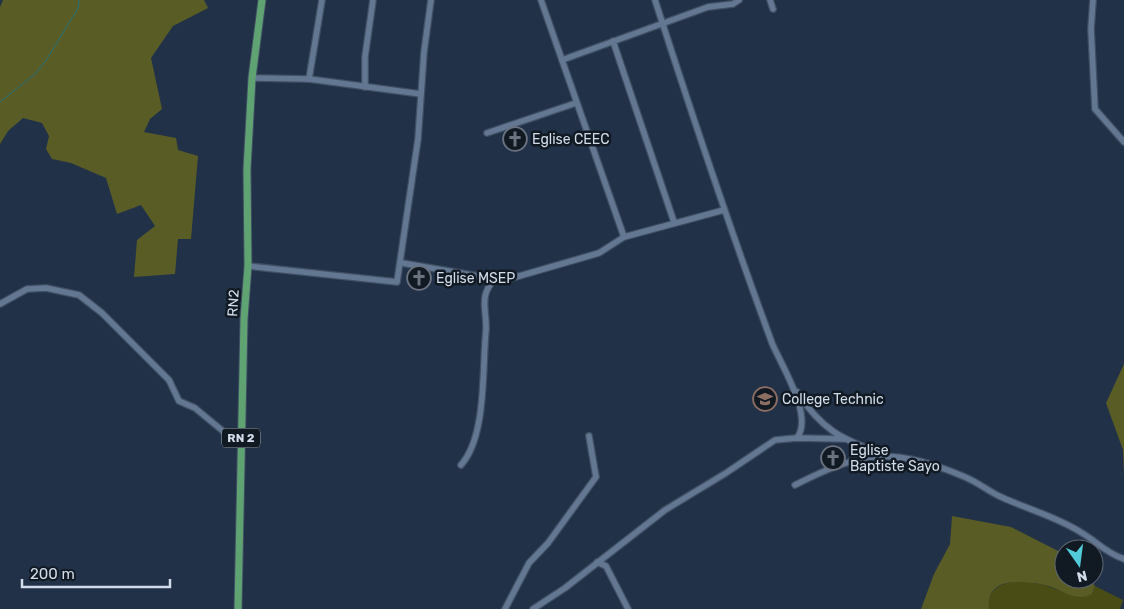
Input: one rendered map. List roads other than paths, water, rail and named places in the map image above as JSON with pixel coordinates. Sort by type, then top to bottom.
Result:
[{"type":"main road","name":"RN2","points":[[238,609],[244,319],[248,266],[247,169],[252,78],[262,0]]},
{"type":"street","points":[[309,79],[322,0]]},
{"type":"street","points":[[365,87],[365,57],[373,0]]},
{"type":"street","points":[[248,266],[397,282],[402,263],[431,0]]},
{"type":"street","points":[[542,0],[576,103],[624,237]]},
{"type":"street","points":[[656,0],[724,210],[778,358],[793,386],[821,424],[844,439],[885,455],[925,463],[966,478],[999,496],[1042,512],[1082,533],[1107,552],[1124,559]]},
{"type":"street","points":[[562,60],[708,7],[733,4],[739,0]]},
{"type":"street","points":[[770,0],[773,9]]},
{"type":"street","points":[[1093,0],[1091,29],[1095,109],[1124,142]]},
{"type":"street","points":[[613,41],[674,222]]},
{"type":"street","points":[[252,78],[309,79],[421,94]]},
{"type":"street","points":[[487,133],[576,103]]},
{"type":"street","points":[[402,263],[496,279],[509,279],[599,253],[624,237],[724,210]]},
{"type":"street","points":[[461,465],[470,453],[481,403],[486,328],[484,303],[487,287],[496,279]]},
{"type":"street","points":[[0,304],[27,289],[46,288],[79,295],[102,313],[169,380],[179,401],[195,408],[241,446]]},
{"type":"street","points":[[793,386],[802,417],[801,432],[797,438]]},
{"type":"street","points":[[505,609],[529,563],[548,543],[596,477],[589,436]]},
{"type":"street","points":[[533,609],[565,588],[665,510],[726,474],[749,456],[775,440],[797,438],[844,439]]},
{"type":"street","points":[[795,485],[835,466],[862,457],[885,455]]},
{"type":"street","points":[[597,562],[606,566],[628,609]]},
{"type":"waterway","points":[[0,102],[35,74],[47,59],[78,8],[79,0]]},
{"type":"place","name":"Eglise CEEC","points":[[515,139]]},
{"type":"place","name":"Eglise MSEP","points":[[419,278]]},
{"type":"place","name":"College Technic","points":[[765,399]]},
{"type":"place","name":"Eglise Baptiste Sayo","points":[[833,458]]}]
